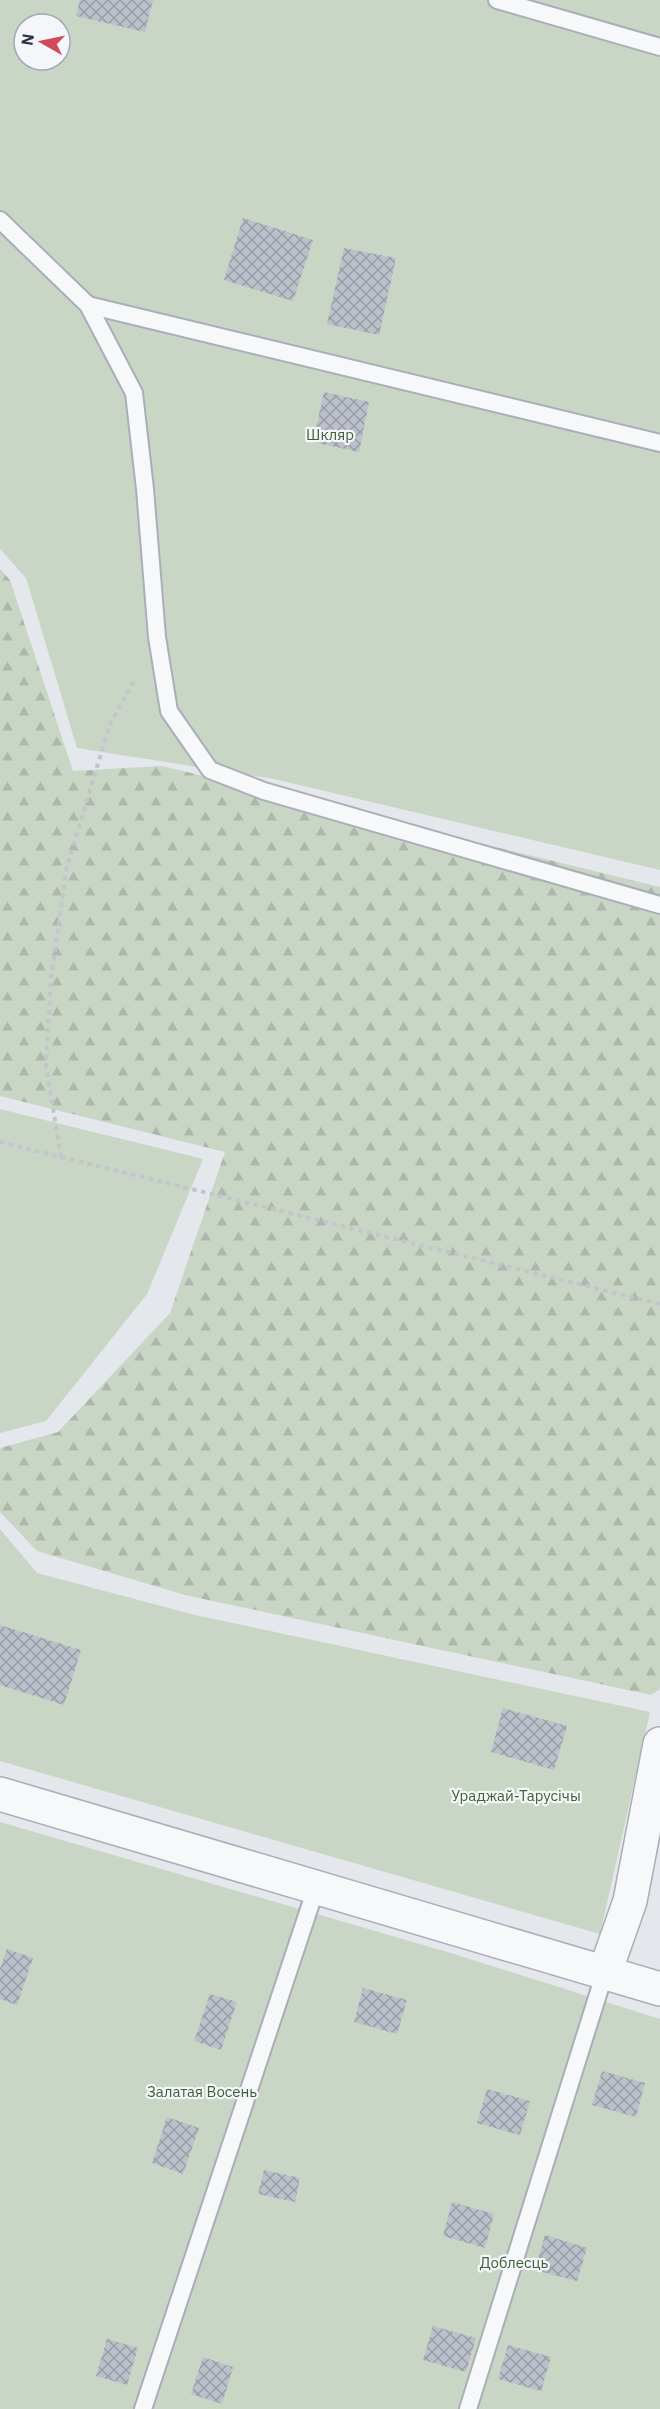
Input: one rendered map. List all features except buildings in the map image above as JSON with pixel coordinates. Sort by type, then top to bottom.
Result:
[{"type":"street","points":[[605,1972],[630,1900],[660,1744]]},
{"type":"street","points":[[2,1801],[315,1888],[660,1989]]},
{"type":"lane","points":[[497,0],[660,46]]},
{"type":"lane","points":[[0,220],[88,305],[134,393],[145,489],[157,637],[169,711],[210,770],[264,791],[660,905]]},
{"type":"lane","points":[[88,305],[660,444]]},
{"type":"lane","points":[[143,2409],[315,1888]]},
{"type":"lane","points":[[468,2409],[605,1972]]},
{"type":"path","points":[[61,1157],[46,1065],[51,978],[67,866],[110,724],[157,637]]},
{"type":"path","points":[[0,1142],[660,1304]]},
{"type":"green space","name":"Шкляр","points":[[0,0],[660,0],[660,870],[274,779],[77,748],[26,578],[0,549]]},
{"type":"green space","points":[[0,569],[10,580],[73,771],[162,766],[660,887],[660,1689],[651,1695],[185,1595],[37,1551],[0,1512],[0,1448],[58,1432],[170,1313],[225,1152],[0,1096]]},
{"type":"green space","points":[[0,1109],[203,1159],[147,1294],[46,1421],[0,1433]]},
{"type":"green space","name":"Ураджай-Тарусічы","points":[[0,1529],[37,1573],[195,1615],[650,1712],[600,1934],[0,1761]]},
{"type":"green space","name":"Залатая Восень","points":[[0,1822],[454,1954],[660,2019],[660,2409],[0,2409]]},
{"type":"park label","name":"Доблесць","points":[[514,2263]]}]
